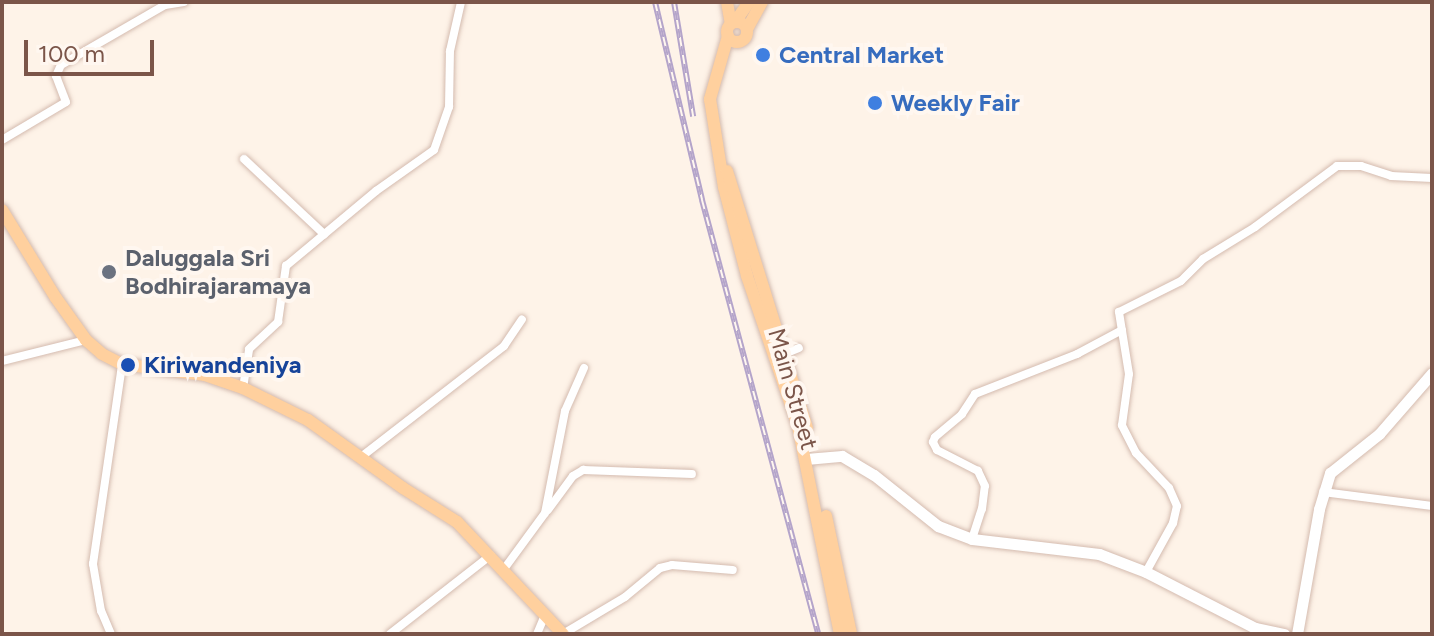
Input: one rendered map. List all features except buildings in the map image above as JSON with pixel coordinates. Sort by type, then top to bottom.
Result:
[{"type":"main road","points":[[727,2],[736,31]]},
{"type":"main road","name":"Main Street","points":[[749,2],[719,66],[710,99],[724,187],[747,276],[809,458],[840,634]]},
{"type":"main road","name":"Main Street","points":[[736,31],[762,2]]},
{"type":"main road","name":"Main Street","points":[[719,149],[784,354],[851,634]]},
{"type":"main road","points":[[2,210],[86,340],[102,354],[122,364],[205,375],[243,388],[308,420],[457,522],[491,554],[563,634]]},
{"type":"street","points":[[2,140],[66,102],[56,76],[61,65],[165,5],[184,2]]},
{"type":"street","points":[[243,388],[249,349],[278,322],[286,266],[434,150],[449,107],[450,51],[461,2]]},
{"type":"street","points":[[244,159],[324,234]]},
{"type":"street","points":[[1146,572],[1173,523],[1177,506],[1169,488],[1136,453],[1122,425],[1129,374],[1119,312],[1181,281],[1203,259],[1255,227],[1337,166],[1361,166],[1391,176],[1432,178]]},
{"type":"street","points":[[361,457],[504,346],[522,319]]},
{"type":"street","points":[[972,539],[982,509],[985,486],[978,471],[937,450],[933,442],[935,437],[962,414],[975,394],[1077,354],[1122,330]]},
{"type":"street","points":[[2,361],[86,340]]},
{"type":"street","points":[[784,354],[799,348]]},
{"type":"street","points":[[111,634],[101,611],[93,564],[122,364]]},
{"type":"street","points":[[545,513],[565,411],[584,368]]},
{"type":"street","points":[[1297,634],[1323,492],[1335,466],[1379,434],[1432,373]]},
{"type":"street","points":[[809,458],[842,456],[874,475],[938,526],[972,539],[1099,554],[1146,572],[1255,628],[1284,634]]},
{"type":"street","points":[[504,569],[573,476],[583,470],[692,474]]},
{"type":"street","points":[[1323,492],[1432,506]]},
{"type":"street","points":[[390,634],[491,554]]},
{"type":"street","points":[[563,634],[625,597],[660,568],[672,565],[733,570]]},
{"type":"street","points":[[537,634],[545,615]]},
{"type":"railway","points":[[655,2],[702,200],[818,634]]},
{"type":"railway","points":[[674,2],[693,116]]},
{"type":"place","name":"Central Market","points":[[763,55]]},
{"type":"place","name":"Weekly Fair","points":[[875,103]]},
{"type":"place","name":"Daluggala Sri Bodhirajaramaya","points":[[109,272]]},
{"type":"place","name":"Kiriwandeniya","points":[[128,365]]}]
